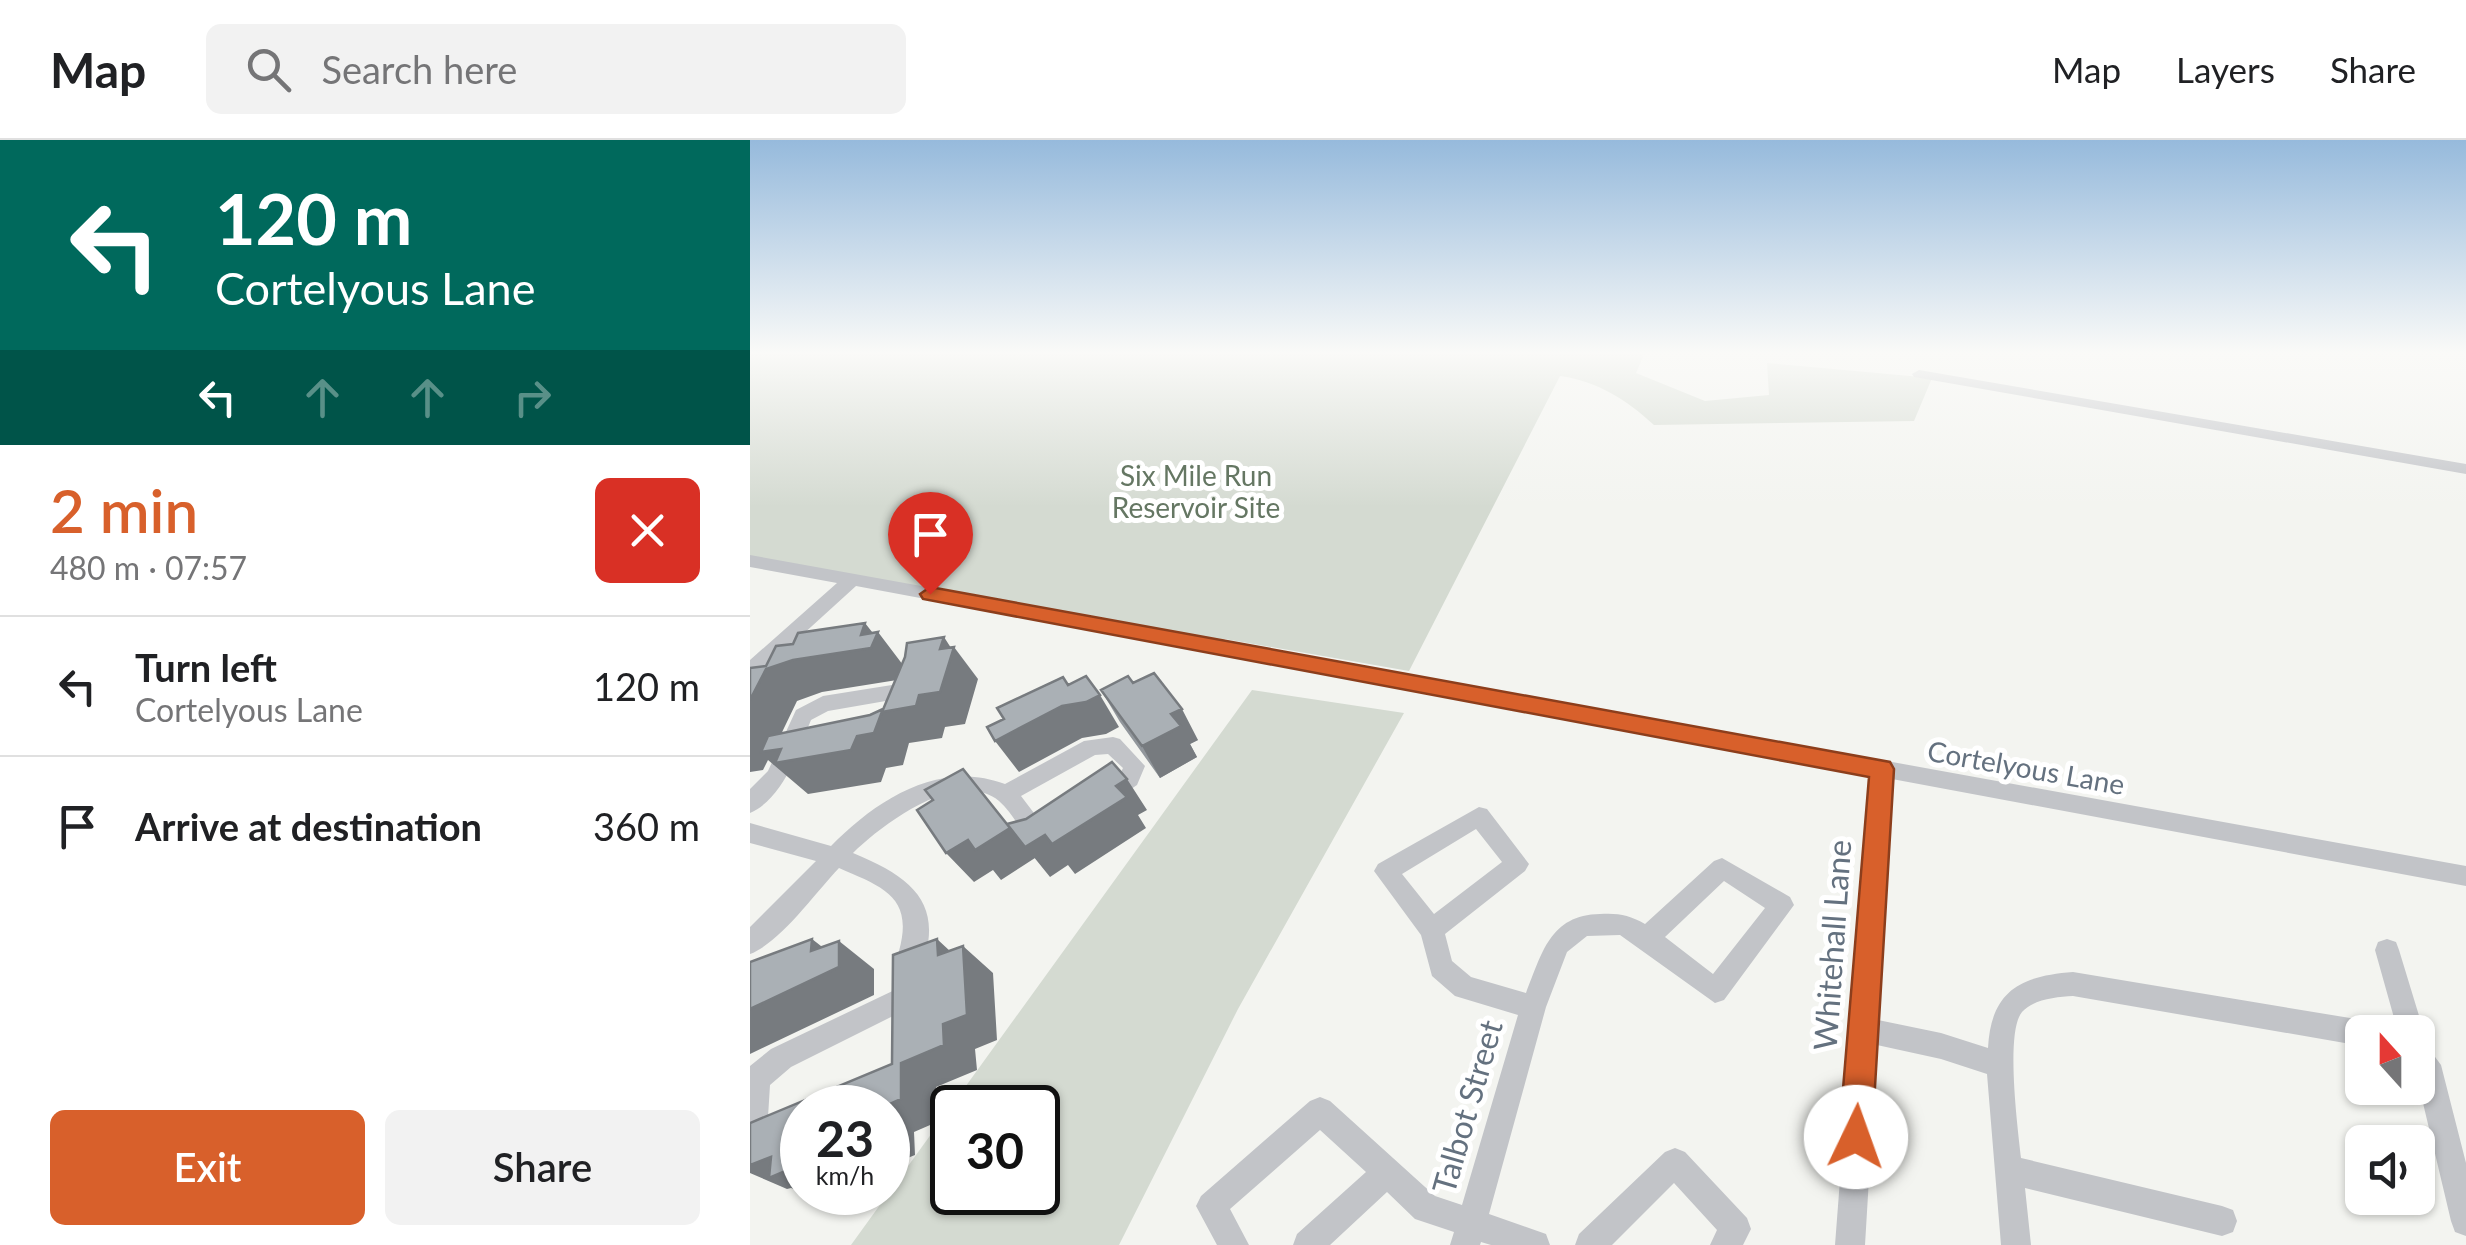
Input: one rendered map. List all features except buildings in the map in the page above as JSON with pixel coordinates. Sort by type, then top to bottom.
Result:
[{"type":"street","points":[[2089,404],[2466,469]]},
{"type":"street","name":"Cortelyous Lane","points":[[750,561],[2466,876]]},
{"type":"street","points":[[750,671],[852,580]]},
{"type":"street","points":[[750,804],[776,776],[802,714],[824,704],[917,688],[906,719],[890,737],[784,758]]},
{"type":"street","points":[[750,943],[832,857],[886,814],[915,797],[973,783],[1006,794],[1040,839],[1129,779],[1134,766],[1113,745],[1091,747],[1006,794]]},
{"type":"street","name":"Whitehall Lane","points":[[1850,1245],[1861,1029],[1882,769]]},
{"type":"street","name":"Talbot Street","points":[[1432,930],[1518,864],[1479,816],[1386,871],[1432,930],[1441,968],[1464,987],[1533,1006]]},
{"type":"street","points":[[750,832],[879,874],[905,891],[918,917],[903,998],[905,1030]]},
{"type":"street","name":"Talbot Street","points":[[1468,1236],[1533,1006],[1558,945],[1582,926],[1623,924],[1715,991],[1782,905],[1722,868],[1647,938]]},
{"type":"street","points":[[2387,950],[2407,1015]]},
{"type":"street","points":[[2016,1245],[2000,1065],[2006,1012],[2016,1000],[2050,986],[2114,988],[2345,1031]]},
{"type":"street","points":[[780,1132],[753,1126],[757,1078],[780,1058],[903,998]]},
{"type":"street","points":[[1861,1029],[1941,1046],[2000,1065]]},
{"type":"street","points":[[2435,1098],[2466,1221]]},
{"type":"street","name":"Talbot Street","points":[[1234,1245],[1211,1206],[1320,1111],[1426,1208],[1468,1236],[1535,1245]]},
{"type":"street","points":[[1590,1245],[1675,1162],[1736,1229],[1725,1245]]},
{"type":"street","points":[[2010,1170],[2222,1221]]},
{"type":"street","name":"Talbot Street","points":[[1308,1245],[1387,1172]]},
{"type":"green space","name":"Six Mile Run Reservoir Site","points":[[750,404],[1546,404],[1409,671],[1225,639],[1220,645],[750,559]]},
{"type":"green space","name":"Six Mile Run Reservoir Site","points":[[1626,404],[1921,404],[1914,421],[1654,425]]},
{"type":"green space","points":[[1252,690],[1404,713],[1238,1009],[1119,1245],[851,1245],[873,1215],[910,1215],[910,1163],[930,1136],[930,1215],[1060,1215],[1060,1085],[967,1085]]},
{"type":"route","points":[[930,594],[1882,769],[1856,1137]]}]
